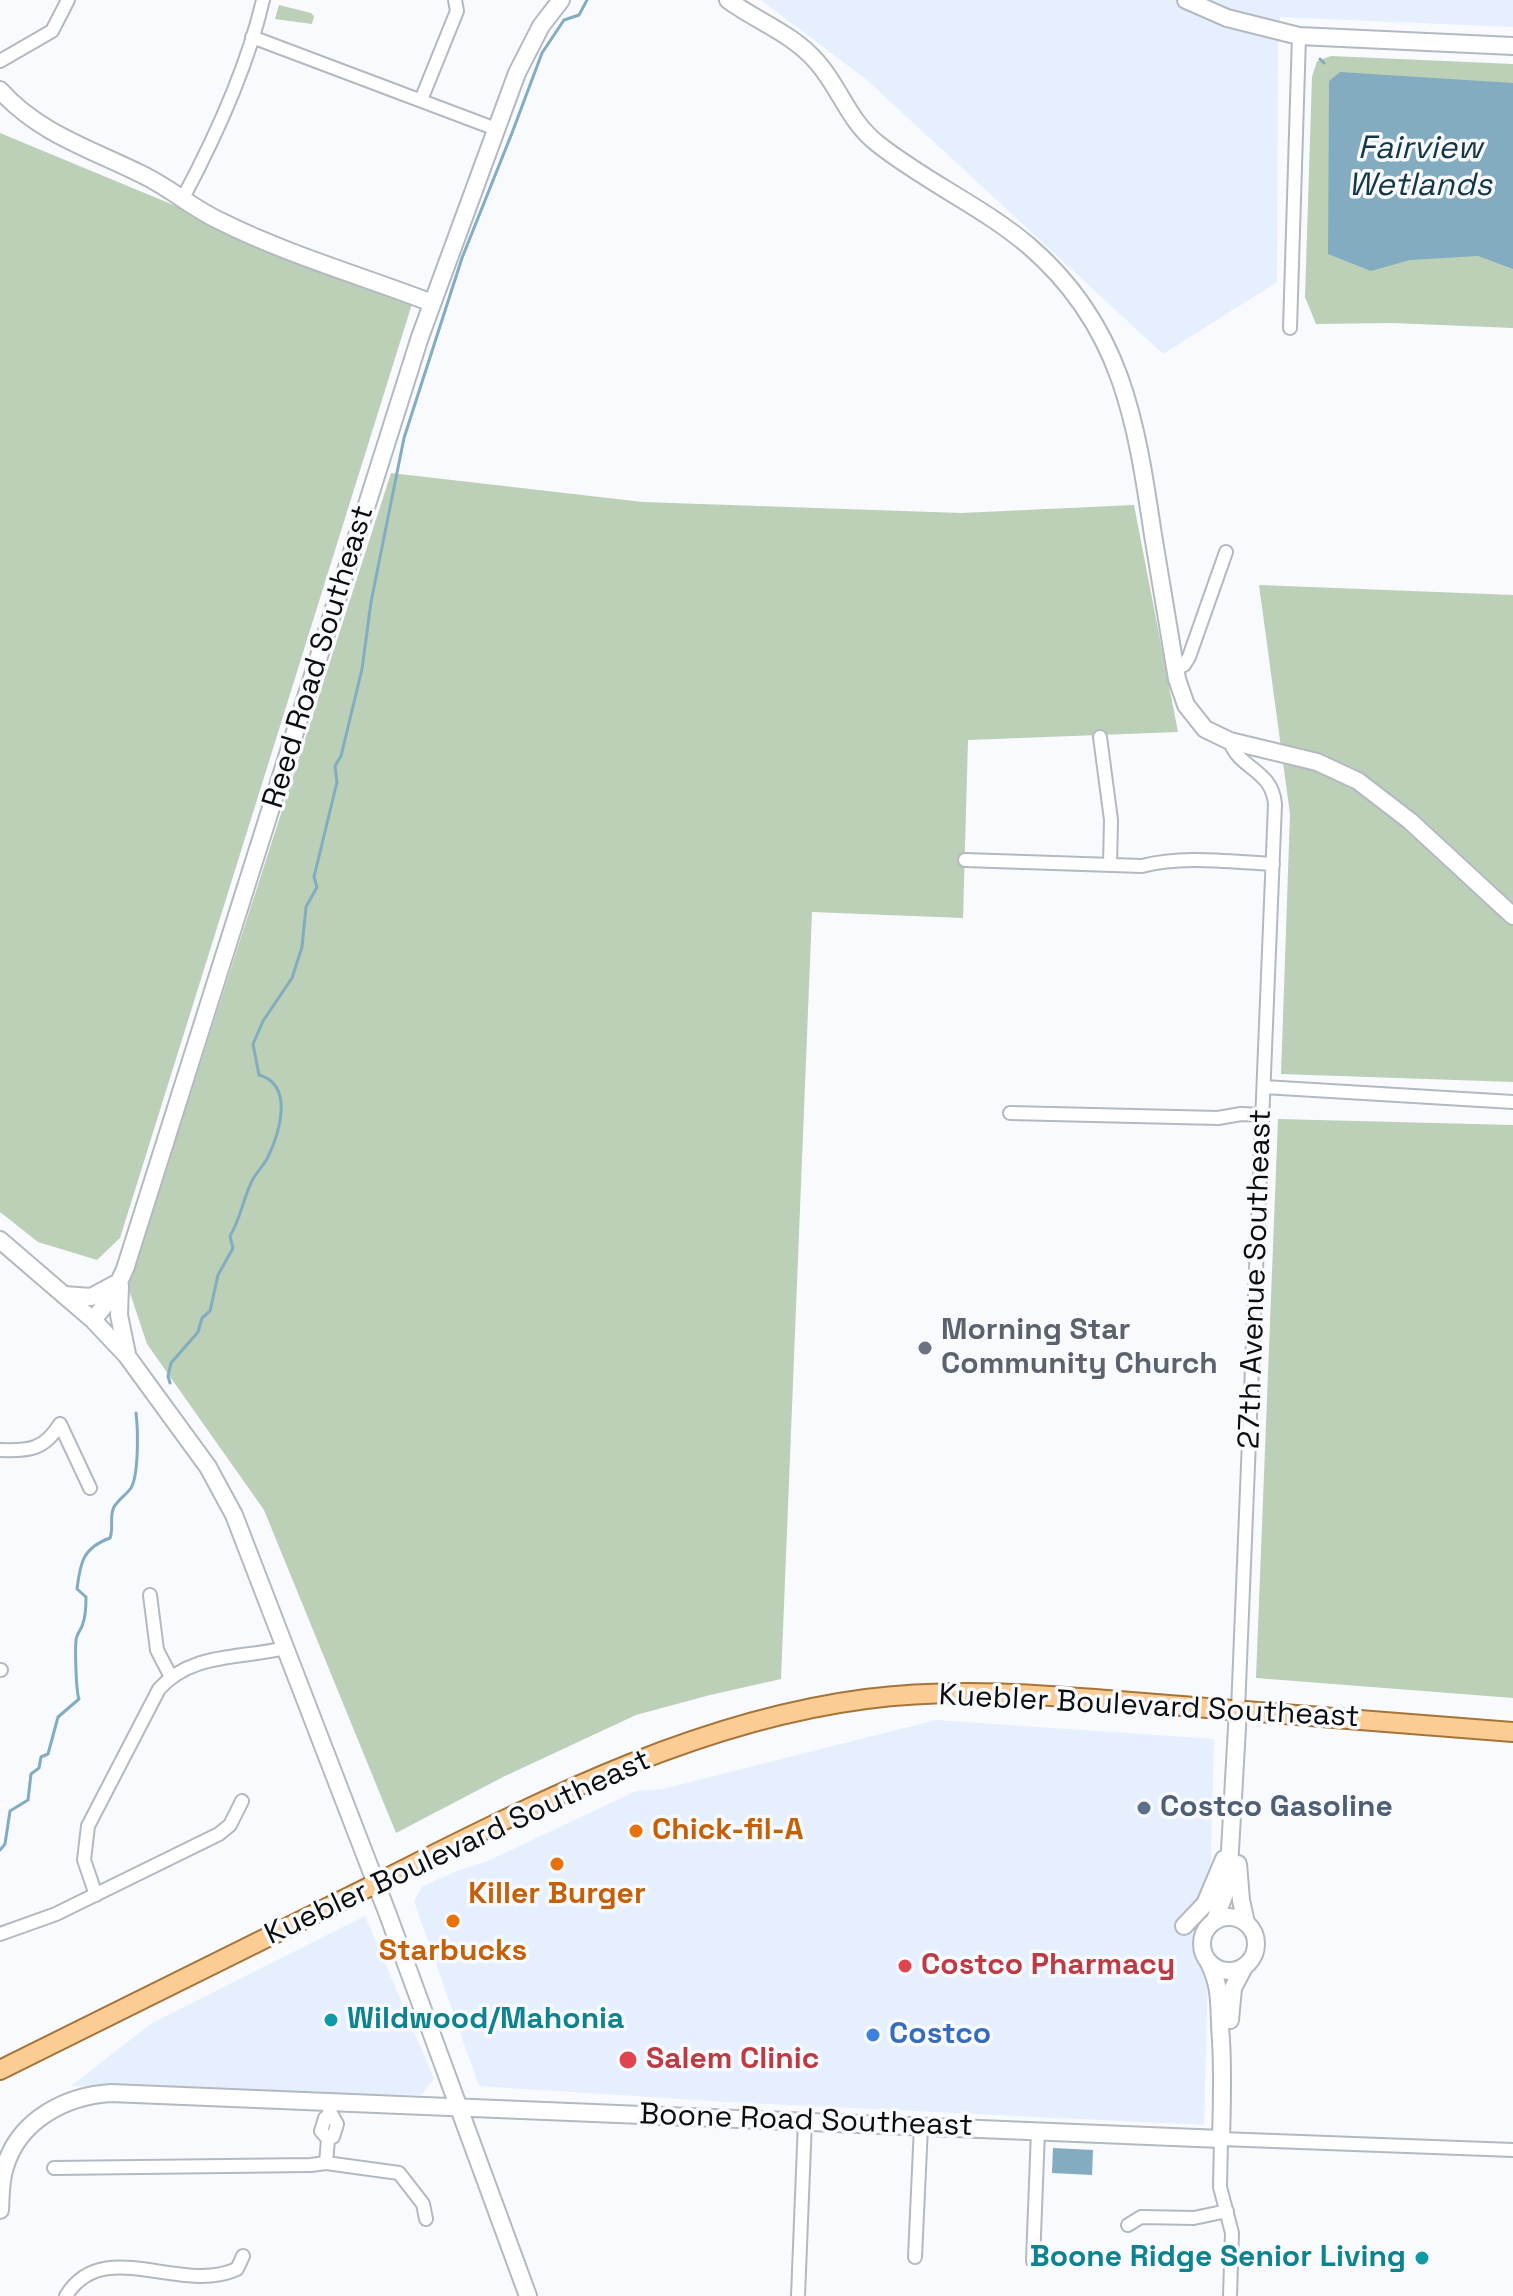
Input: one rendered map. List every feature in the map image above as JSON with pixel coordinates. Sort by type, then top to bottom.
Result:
[{"type":"main road","name":"Kuebler Boulevard Southeast","points":[[0,2070],[374,1884],[608,1772],[734,1727],[780,1715],[863,1699],[967,1693],[1056,1696],[1513,1732]]},
{"type":"street","points":[[0,61],[52,31],[68,0]]},
{"type":"street","points":[[183,198],[211,145],[263,0]]},
{"type":"street","points":[[421,100],[457,11],[455,0]]},
{"type":"street","name":"Reed Road Southeast","points":[[93,1320],[120,1280],[432,303],[528,48],[561,0]]},
{"type":"street","points":[[728,0],[797,42],[819,64],[852,117],[867,134],[1017,237],[1044,260],[1081,302],[1108,349],[1132,414],[1175,669],[1182,696],[1191,714],[1205,729],[1230,741],[1317,762],[1358,781],[1410,821],[1513,916]]},
{"type":"street","points":[[1186,0],[1227,18],[1299,36],[1513,46]]},
{"type":"street","points":[[1290,328],[1299,36]]},
{"type":"street","points":[[252,37],[496,129]]},
{"type":"street","points":[[0,90],[31,120],[161,184],[217,220],[432,303]]},
{"type":"street","points":[[1175,669],[1184,665],[1189,657],[1226,552]]},
{"type":"street","points":[[1100,737],[1111,820],[1110,865]]},
{"type":"street","name":"27th Avenue Southeast","points":[[1215,1920],[1228,1885],[1232,1835],[1274,793],[1265,777],[1235,753],[1230,741]]},
{"type":"street","points":[[965,860],[1142,866],[1192,860],[1273,864]]},
{"type":"street","points":[[1264,1087],[1513,1102]]},
{"type":"street","points":[[1010,1113],[1218,1118],[1241,1114],[1263,1115]]},
{"type":"street","points":[[0,1240],[93,1320],[127,1356],[222,1490],[460,2107],[528,2296]]},
{"type":"street","points":[[63,1295],[91,1297],[120,1280]]},
{"type":"street","points":[[120,1280],[119,1315],[127,1356]]},
{"type":"street","points":[[0,1450],[18,1451],[46,1443],[60,1424],[90,1488]]},
{"type":"street","points":[[150,1595],[157,1650],[171,1677]]},
{"type":"street","points":[[96,1895],[84,1860],[88,1826],[153,1699],[171,1677],[192,1665],[214,1658],[285,1648]]},
{"type":"street","points":[[0,1934],[46,1918],[219,1834],[230,1825],[242,1801]]},
{"type":"street","points":[[1184,1926],[1195,1917],[1212,1892],[1232,1835]]},
{"type":"street","name":"27th Avenue Southeast","points":[[1232,1835],[1246,1923]]},
{"type":"street","points":[[1224,2061],[1229,2041],[1233,1988],[1256,1945],[1252,1929],[1231,1916],[1215,1920],[1202,1938],[1204,1955],[1219,1988],[1224,2061],[1220,2187],[1232,2233],[1230,2296]]},
{"type":"street","points":[[1208,1961],[1228,1971],[1244,1967]]},
{"type":"street","name":"Boone Road Southeast","points":[[0,2210],[5,2166],[14,2145],[25,2131],[56,2107],[98,2094],[154,2093],[329,2107],[460,2107],[1513,2150]]},
{"type":"street","points":[[326,2163],[328,2139],[321,2131],[329,2107]]},
{"type":"street","points":[[798,2296],[805,2121]]},
{"type":"street","points":[[915,2257],[921,2126]]},
{"type":"street","points":[[1033,2261],[1038,2131]]},
{"type":"street","points":[[54,2168],[326,2163],[399,2173],[423,2204],[426,2219]]},
{"type":"street","points":[[1128,2225],[1141,2217],[1194,2218],[1227,2211]]},
{"type":"street","points":[[66,2296],[85,2276],[109,2267],[127,2266],[175,2276],[201,2277],[237,2269],[243,2256]]},
{"type":"shaded area","points":[[761,0],[1513,0],[1513,27],[1280,17],[1277,282],[1163,354],[867,80]]},
{"type":"shaded area","points":[[936,1720],[1214,1739],[1204,2125],[728,2102],[479,2086],[414,1901],[423,1886],[488,1861],[636,1791],[662,1789]]},
{"type":"shaded area","points":[[365,1916],[434,2079],[421,2095],[71,2086],[152,2023]]},
{"type":"green space","points":[[279,5],[311,13],[314,16],[312,24],[275,19]]},
{"type":"green space","name":"Fairview Wetlands","points":[[1331,56],[1513,64],[1513,328],[1392,323],[1316,324],[1305,297],[1312,77],[1317,61]]},
{"type":"green space","points":[[0,133],[412,304],[120,1238],[97,1260],[38,1242],[0,1212]]},
{"type":"green space","points":[[391,473],[643,502],[961,513],[1134,505],[1178,732],[968,740],[963,918],[812,912],[781,1679],[636,1715],[503,1777],[396,1833],[264,1510],[147,1344],[128,1287]]},
{"type":"green space","points":[[1259,585],[1513,595],[1513,1082],[1281,1074],[1290,814]]},
{"type":"green space","points":[[1278,1119],[1513,1125],[1513,1698],[1256,1678]]},
{"type":"water","name":"Fairview Wetlands","points":[[1340,72],[1513,83],[1513,269],[1478,256],[1410,260],[1371,271],[1328,254],[1329,81]]},
{"type":"water","points":[[1053,2148],[1093,2150],[1092,2175],[1052,2173]]},
{"type":"waterway","points":[[170,1383],[171,1363],[198,1332],[202,1318],[210,1311],[218,1275],[233,1248],[230,1236],[253,1179],[268,1157],[279,1124],[281,1099],[270,1080],[259,1075],[253,1044],[263,1021],[292,978],[302,947],[306,907],[317,887],[314,877],[337,782],[335,766],[341,756],[362,669],[371,602],[404,438],[462,258],[542,53],[564,20],[579,15],[587,0]]},
{"type":"waterway","points":[[1320,59],[1324,63]]},
{"type":"waterway","points":[[0,1850],[5,1844],[10,1811],[28,1800],[31,1774],[39,1768],[41,1757],[48,1754],[58,1717],[79,1699],[76,1641],[86,1610],[86,1597],[77,1589],[79,1572],[88,1552],[110,1538],[114,1507],[134,1481],[136,1413]]},
{"type":"place","name":"Morning Star Community Church","points":[[925,1348]]},
{"type":"place","name":"Costco Gasoline","points":[[1144,1808]]},
{"type":"place","name":"Chick-fil-A","points":[[636,1831]]},
{"type":"place","name":"Killer Burger","points":[[557,1864]]},
{"type":"place","name":"Starbucks","points":[[453,1921]]},
{"type":"place","name":"Costco Pharmacy","points":[[905,1966]]},
{"type":"place","name":"Wildwood/Mahonia","points":[[331,2020]]},
{"type":"place","name":"Costco","points":[[873,2035]]},
{"type":"place","name":"Salem Clinic","points":[[628,2060]]},
{"type":"place","name":"Boone Ridge Senior Living","points":[[1422,2258]]}]
